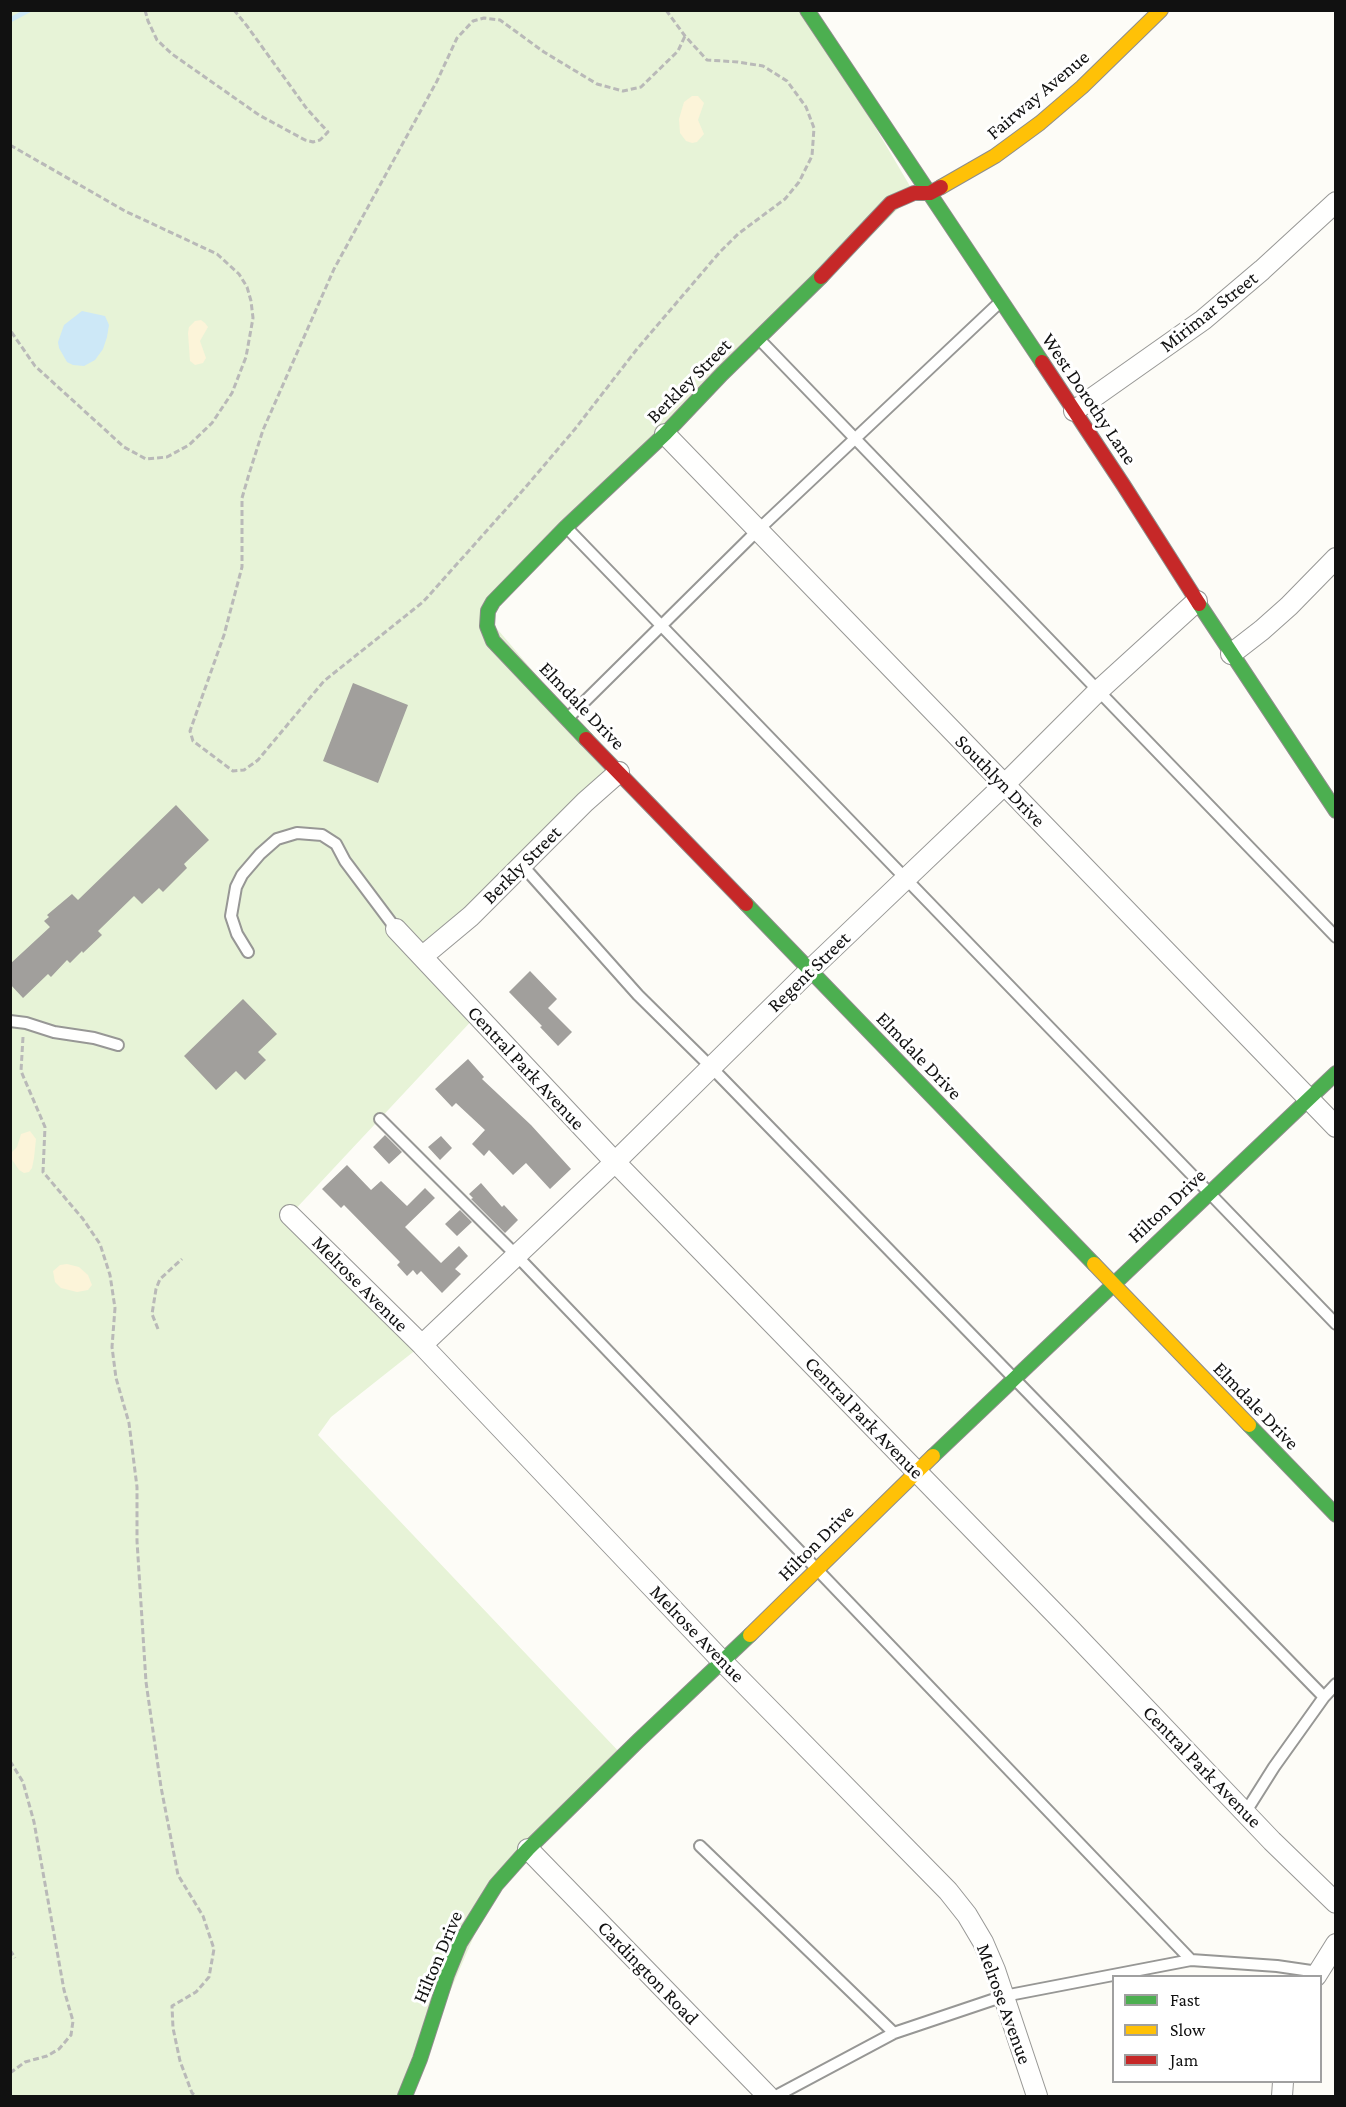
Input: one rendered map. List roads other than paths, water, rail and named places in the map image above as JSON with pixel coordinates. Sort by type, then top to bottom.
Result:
[{"type":"street","name":"West Dorothy Lane","points":[[807,10],[1074,411],[1335,811]]},
{"type":"street","name":"Fairway Avenue","points":[[930,194],[995,156],[1040,123],[1082,87],[1161,10]]},
{"type":"street","name":"Berkley Street","points":[[487,616],[493,602],[566,527],[665,434],[809,290],[891,203],[914,193],[930,194]]},
{"type":"street","name":"Mirimar Street","points":[[1074,411],[1203,320],[1262,270],[1335,202]]},
{"type":"street","name":"Southlyn Drive","points":[[665,434],[1335,1127]]},
{"type":"street","points":[[1232,654],[1289,606],[1335,558]]},
{"type":"street","name":"Regent Street","points":[[422,1345],[615,1162],[1097,692],[1197,601]]},
{"type":"street","name":"Elmdale Drive","points":[[487,616],[487,626],[493,641],[1335,1515]]},
{"type":"street","name":"Berkly Street","points":[[423,956],[471,916],[585,802],[619,772]]},
{"type":"street","name":"Central Park Avenue","points":[[396,929],[615,1162],[1245,1813],[1335,1903]]},
{"type":"street","name":"Hilton Drive","points":[[405,2097],[460,1943],[496,1885],[528,1849],[916,1472],[1335,1073]]},
{"type":"street","name":"Melrose Avenue","points":[[290,1215],[422,1345],[722,1661],[948,1891],[967,1915],[983,1942],[995,1970],[1037,2097]]},
{"type":"street","name":"Cardington Road","points":[[528,1849],[768,2097]]},
{"type":"street","points":[[1317,1974],[1335,1944]]},
{"type":"lane","points":[[567,719],[758,530],[1000,301]]},
{"type":"lane","points":[[759,339],[1335,937]]},
{"type":"lane","points":[[566,527],[1335,1324]]},
{"type":"lane","points":[[248,952],[237,934],[231,916],[236,886],[242,875],[268,846],[277,839],[297,833],[322,835],[336,844],[345,861],[396,929]]},
{"type":"lane","points":[[523,866],[638,994],[1324,1697]]},
{"type":"lane","points":[[10,1021],[118,1045]]},
{"type":"lane","points":[[380,1119],[517,1256],[1191,1960]]},
{"type":"lane","points":[[1245,1813],[1274,1767],[1335,1684]]},
{"type":"lane","points":[[700,1846],[894,2033]]},
{"type":"lane","points":[[1113,1975],[1191,1960],[1277,1966],[1317,1974]]},
{"type":"lane","points":[[776,2097],[894,2033],[1004,1996],[1112,1975]]},
{"type":"water","points":[[82,311],[105,316],[109,325],[103,349],[95,360],[84,366],[67,362],[58,342],[64,325]]},
{"type":"waterway","points":[[10,20],[29,10]]}]
